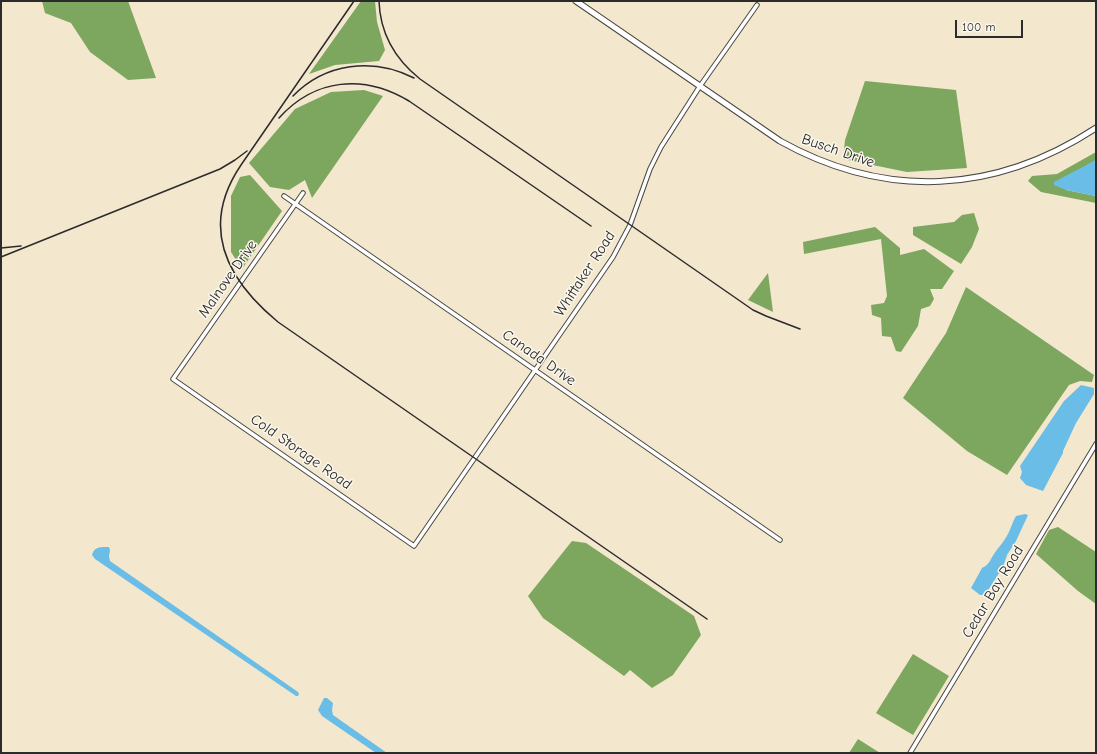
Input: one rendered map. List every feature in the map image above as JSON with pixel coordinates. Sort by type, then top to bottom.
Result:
[{"type":"street","name":"Busch Drive","points":[[576,1],[780,141],[810,156],[852,171],[877,177],[900,180],[941,181],[980,177],[1022,166],[1054,153],[1096,128]]},
{"type":"street","name":"Whittaker Road","points":[[414,546],[613,257],[634,216],[650,169],[661,146],[700,86],[757,5]]},
{"type":"street","name":"Malnove Drive","points":[[173,378],[303,193]]},
{"type":"street","name":"Canada Drive","points":[[284,196],[780,540]]},
{"type":"street","name":"Cold Storage Road","points":[[173,378],[414,546]]},
{"type":"street","name":"Cedar Bay Road","points":[[910,753],[1096,444]]},
{"type":"green space","points":[[42,1],[128,1],[156,78],[128,80],[90,52],[71,23],[45,13]]},
{"type":"green space","points":[[361,1],[375,1],[377,22],[385,50],[379,61],[335,65],[309,74]]},
{"type":"green space","points":[[865,81],[956,90],[967,168],[907,172],[843,159],[845,140]]},
{"type":"green space","points":[[364,90],[383,96],[312,198],[305,180],[289,190],[270,187],[249,163],[295,109],[331,92]]},
{"type":"green space","points":[[1096,152],[1096,160],[1072,174],[1066,190],[1096,196],[1096,203],[1041,192],[1028,181],[1032,176],[1057,174]]},
{"type":"green space","points":[[250,175],[282,211],[242,269],[231,252],[231,196],[240,177]]},
{"type":"green space","points":[[974,213],[979,229],[972,247],[961,264],[913,235],[913,227],[954,222],[962,215]]},
{"type":"green space","points":[[875,227],[900,248],[900,255],[924,249],[954,271],[942,289],[930,289],[934,299],[930,306],[921,309],[918,326],[901,352],[896,351],[891,337],[882,336],[881,318],[872,315],[871,305],[884,303],[887,296],[881,239],[804,254],[803,242]]},
{"type":"green space","points":[[768,273],[773,312],[748,300]]},
{"type":"green space","points":[[966,287],[1094,375],[1092,382],[1080,381],[1069,385],[1007,475],[967,451],[903,398],[946,333]]},
{"type":"green space","points":[[1058,527],[1096,552],[1096,604],[1078,591],[1036,554],[1049,530]]},
{"type":"green space","points":[[572,541],[586,543],[694,616],[701,635],[673,675],[652,688],[630,670],[624,676],[543,618],[528,596]]},
{"type":"green space","points":[[913,654],[949,676],[913,735],[876,713]]},
{"type":"green space","points":[[858,739],[880,753],[849,753]]},
{"type":"water","points":[[1096,160],[1096,196],[1066,190],[1054,185],[1054,182]]},
{"type":"water","points":[[1081,385],[1094,388],[1094,394],[1076,423],[1063,453],[1043,491],[1026,485],[1020,478],[1022,472],[1020,466],[1064,401]]},
{"type":"water","points":[[1025,514],[1028,515],[1016,541],[1007,555],[1003,567],[985,595],[980,595],[971,588],[982,568],[988,564],[1004,541],[1016,516]]},
{"type":"water","points":[[102,547],[109,547],[110,561],[298,692],[298,696],[95,559],[92,555],[94,550]]},
{"type":"water","points":[[324,698],[327,698],[333,703],[333,715],[387,753],[376,753],[322,716],[318,710]]},
{"type":"railway","points":[[354,1],[241,165],[228,188],[222,210],[221,231],[224,251],[232,270],[244,288],[278,322],[707,619]]},
{"type":"railway","points":[[379,1],[382,24],[390,44],[403,63],[420,79],[753,310],[800,329]]},
{"type":"railway","points":[[293,96],[320,76],[335,70],[350,67],[382,67],[398,71],[414,78]]},
{"type":"railway","points":[[279,118],[293,105],[308,95],[324,88],[341,84],[358,84],[392,92],[409,101],[591,226]]},
{"type":"railway","points":[[1,257],[220,169],[247,151]]},
{"type":"railway","points":[[1,248],[21,246]]}]
